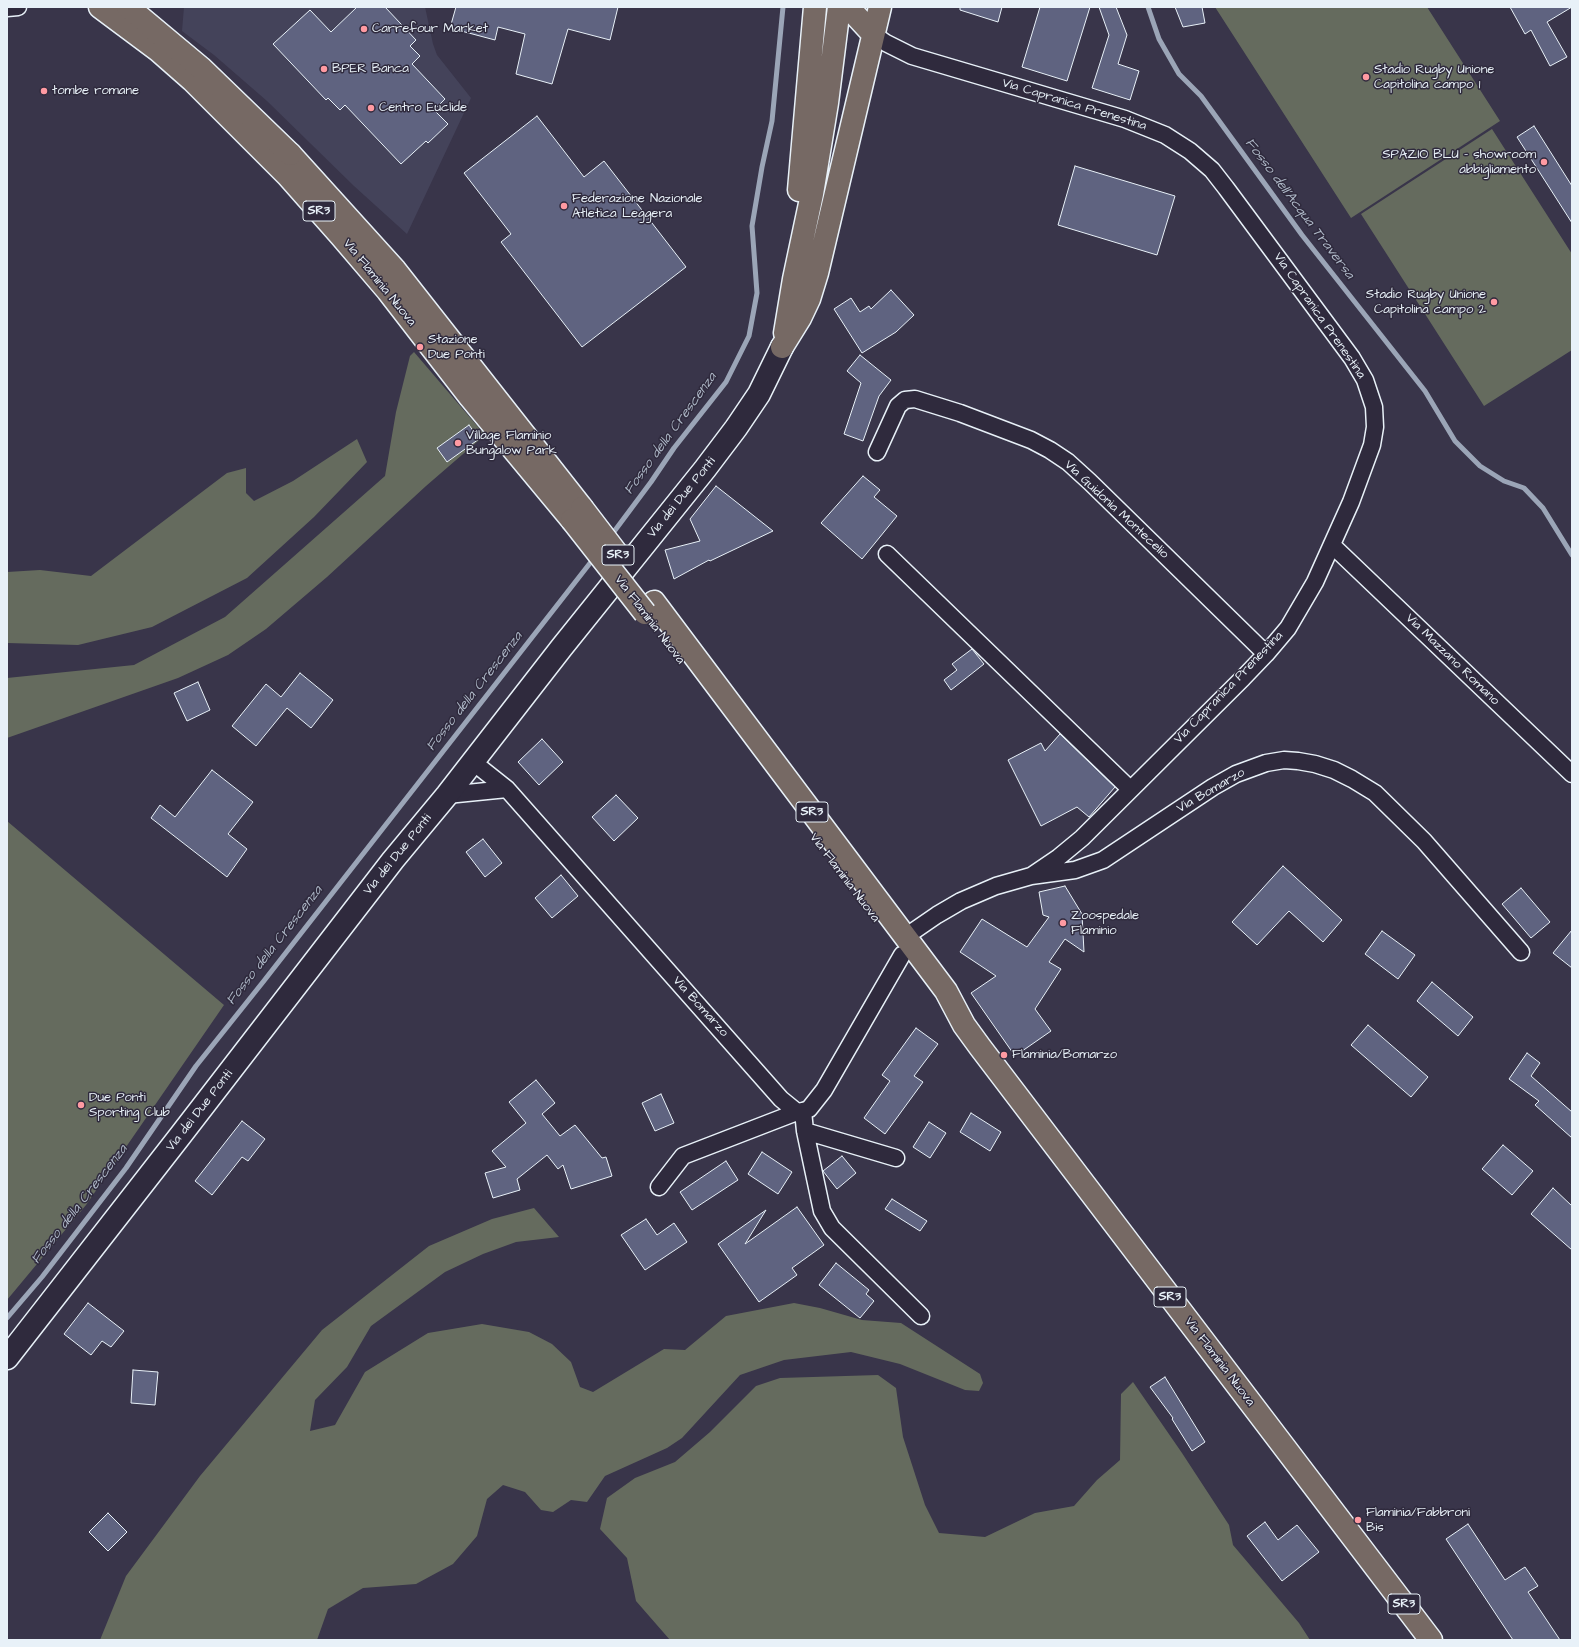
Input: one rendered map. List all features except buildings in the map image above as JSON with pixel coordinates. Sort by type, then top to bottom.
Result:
[{"type":"main road","name":"Via Flaminia Nuova","points":[[100,7],[158,51],[192,80],[288,176],[383,286],[470,397],[577,514]]},
{"type":"main road","name":"Via Flaminia Nuova","points":[[128,7],[201,68],[290,154],[395,270],[577,514],[649,607],[904,946],[945,1009],[964,1025],[1431,1640]]},
{"type":"main road","points":[[794,279],[798,197],[815,7]]},
{"type":"main road","points":[[782,348],[794,279],[812,194],[827,103],[839,7]]},
{"type":"main road","points":[[848,7],[873,34]]},
{"type":"main road","points":[[782,348],[800,318],[809,299],[817,273],[880,7]]},
{"type":"street","points":[[7,8],[18,7]]},
{"type":"street","name":"Via Capranica Prenestina","points":[[873,34],[893,47],[917,58],[1125,119],[1155,130],[1190,151],[1212,170],[1356,363],[1371,394],[1375,417],[1372,444],[1351,502],[1315,582],[1298,612],[1266,654],[1130,789]]},
{"type":"street","name":"Via dei Due Ponti","points":[[7,1358],[393,860],[447,795],[727,440],[759,394],[782,348]]},
{"type":"street","name":"Via Guidonia Montecelio","points":[[877,452],[898,406],[905,400],[915,399],[967,416],[1031,440],[1068,462],[1090,482],[1266,654]]},
{"type":"street","name":"Via Mazzano Romano","points":[[1332,545],[1572,774]]},
{"type":"street","points":[[887,554],[1130,789]]},
{"type":"street","name":"Via Bomarzo","points":[[473,762],[507,789],[781,1099],[800,1112],[808,1108],[824,1090],[904,946],[937,915],[961,901],[996,886],[1031,876],[1075,870],[1098,862],[1110,856],[1213,787],[1241,772],[1270,762],[1284,760],[1306,762],[1334,770],[1375,793],[1419,836],[1521,952]]},
{"type":"street","points":[[447,795],[507,789]]},
{"type":"street","name":"Via Bomarzo","points":[[1031,876],[1075,845],[1130,789]]},
{"type":"street","points":[[659,1186],[684,1156],[800,1112],[822,1210],[832,1228],[921,1316]]},
{"type":"street","points":[[805,1131],[896,1158]]},
{"type":"shaded area","points":[[184,7],[425,7],[433,44],[437,55],[471,98],[407,234],[354,186],[267,101],[214,55],[182,31]]},
{"type":"green space","name":"Stadio Rugby Unione Capitolina campo 1","points":[[1215,7],[1427,7],[1500,121],[1351,218]]},
{"type":"green space","name":"Stadio Rugby Unione Capitolina campo 2","points":[[1492,129],[1572,254],[1572,350],[1484,406],[1361,214]]},
{"type":"green space","points":[[414,352],[485,435],[426,486],[327,577],[266,629],[228,655],[178,678],[7,738],[7,678],[134,665],[225,617],[385,476],[396,412],[410,356]]},
{"type":"green space","points":[[357,439],[367,462],[314,517],[247,578],[152,627],[78,645],[7,643],[7,572],[40,570],[91,576],[227,473],[246,468],[246,493],[254,501],[293,481]]},
{"type":"green space","name":"Due Ponti Sporting Club","points":[[7,821],[224,1005],[86,1205],[7,1300]]},
{"type":"green space","points":[[534,1208],[559,1237],[516,1242],[483,1254],[445,1272],[371,1326],[347,1367],[315,1400],[310,1431],[335,1425],[365,1372],[428,1333],[482,1324],[529,1332],[552,1344],[571,1362],[580,1387],[593,1392],[664,1349],[685,1350],[726,1316],[794,1303],[820,1308],[862,1320],[901,1323],[980,1374],[983,1383],[979,1391],[965,1390],[900,1364],[851,1352],[784,1360],[740,1375],[682,1438],[667,1448],[605,1476],[587,1502],[571,1500],[553,1512],[541,1510],[525,1492],[503,1485],[487,1499],[477,1536],[453,1564],[416,1584],[363,1588],[328,1609],[317,1640],[100,1640],[126,1576],[200,1476],[322,1330],[429,1246],[492,1219]]},
{"type":"green space","points":[[878,1375],[896,1388],[903,1437],[925,1505],[939,1533],[985,1537],[1035,1513],[1074,1506],[1097,1480],[1120,1460],[1121,1394],[1133,1382],[1229,1525],[1233,1545],[1299,1623],[1310,1640],[670,1640],[636,1601],[627,1558],[600,1529],[607,1498],[635,1478],[675,1462],[710,1432],[756,1386],[780,1378]]},
{"type":"waterway","name":"Fosso della Crescenza","points":[[610,537],[674,448],[726,382],[749,336],[757,293],[752,226],[762,167],[772,121],[783,7]]},
{"type":"waterway","name":"Fosso dell'Acqua Traversa","points":[[1148,7],[1159,39],[1179,74],[1201,96],[1302,235],[1425,391],[1455,441],[1480,466],[1504,481],[1524,488],[1543,508],[1572,555]]},
{"type":"waterway","name":"Fosso della Crescenza","points":[[7,1318],[42,1277],[126,1168],[196,1066],[594,558]]},
{"type":"place","name":"Carrefour Market","points":[[364,29]]},
{"type":"place","name":"BPER Banca","points":[[324,69]]},
{"type":"place","name":"Stadio Rugby Unione Capitolina campo 1","points":[[1366,77]]},
{"type":"place","name":"tombe romane","points":[[44,91]]},
{"type":"place","name":"Centro Euclide","points":[[371,108]]},
{"type":"place","name":"SPAZIO BLU - showroom abbigliamento","points":[[1544,162]]},
{"type":"place","name":"Federazione Nazionale Atletica Leggera","points":[[564,206]]},
{"type":"place","name":"Stadio Rugby Unione Capitolina campo 2","points":[[1494,302]]},
{"type":"place","name":"Stazione Due Ponti","points":[[420,347]]},
{"type":"place","name":"Village Flaminio Bungalow Park","points":[[458,443]]},
{"type":"place","name":"Zoospedale Flaminio","points":[[1063,923]]},
{"type":"place","name":"Flaminia/Bomarzo","points":[[1004,1055]]},
{"type":"place","name":"Due Ponti Sporting Club","points":[[81,1105]]},
{"type":"place","name":"Flaminia/Fabbroni Bis","points":[[1358,1520]]}]
